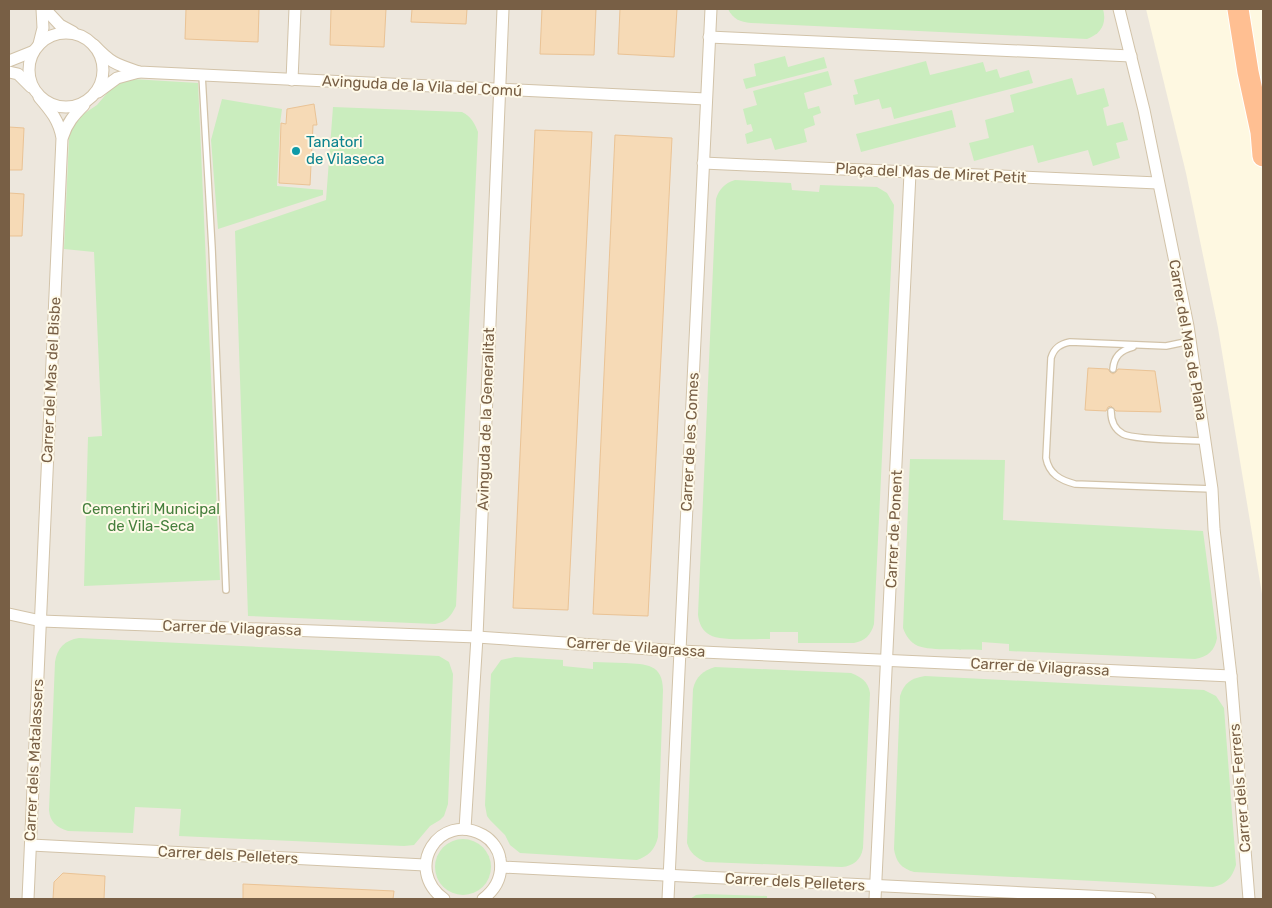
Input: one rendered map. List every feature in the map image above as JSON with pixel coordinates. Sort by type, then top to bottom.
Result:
[{"type":"highway","points":[[1238,9],[1248,72],[1261,132],[1263,156]]},
{"type":"street","points":[[9,72],[18,74],[37,94],[50,104],[62,108],[75,107],[90,98],[102,81],[103,64],[100,54],[94,45],[60,25],[43,9]]},
{"type":"street","points":[[37,94],[30,80],[28,69],[43,28],[43,9]]},
{"type":"street","points":[[292,80],[296,9]]},
{"type":"street","name":"Avinguda de la Generalitat","points":[[465,829],[477,637],[503,9]]},
{"type":"street","name":"Carrer de les Comes","points":[[668,899],[711,9]]},
{"type":"street","name":"Carrer del Mas de Plana","points":[[1119,9],[1131,56],[1190,341],[1212,489],[1214,529],[1231,676]]},
{"type":"street","points":[[9,61],[36,48],[46,38],[58,34],[71,33],[83,37]]},
{"type":"street","points":[[709,36],[1131,56]]},
{"type":"street","name":"Avinguda de la Vila del Comú","points":[[94,45],[108,60],[139,72],[706,99]]},
{"type":"street","name":"Avinguda de la Vila del Comú","points":[[90,98],[117,78],[139,72]]},
{"type":"street","name":"Carrer del Mas del Bisbe","points":[[37,94],[56,117],[62,138],[40,621]]},
{"type":"street","name":"Carrer del Mas del Bisbe","points":[[62,138],[71,117],[90,98]]},
{"type":"street","name":"Plaça del Mas de Miret Petit","points":[[703,163],[1158,183]]},
{"type":"street","name":"Carrer de Ponent","points":[[875,899],[910,173]]},
{"type":"street","name":"Carrer de Vilagrassa","points":[[9,614],[40,621],[477,637],[680,651],[1231,676]]},
{"type":"street","name":"Carrer dels Matalassers","points":[[28,899],[40,621]]},
{"type":"street","name":"Carrer dels Ferrers","points":[[1231,676],[1249,899]]},
{"type":"street","points":[[439,897],[430,885],[426,875],[425,864],[428,853],[434,843],[443,835],[454,830],[465,829],[477,831],[487,837],[497,850],[501,867],[499,879],[493,890],[483,899]]},
{"type":"street","name":"Carrer dels Pelleters","points":[[31,845],[425,864]]},
{"type":"street","name":"Carrer dels Pelleters","points":[[501,867],[1150,899]]},
{"type":"lane","points":[[202,75],[212,248],[226,590]]},
{"type":"lane","points":[[1190,341],[1166,346],[1070,342],[1056,348],[1051,358],[1050,368],[1046,458],[1050,470],[1059,479],[1075,484],[1212,489]]},
{"type":"lane","points":[[1113,369],[1120,353],[1125,349],[1142,345]]},
{"type":"lane","points":[[1111,411],[1112,422],[1125,435],[1205,441]]},
{"type":"shaded area","points":[[9,9],[1146,9],[1186,173],[1218,328],[1263,600],[1263,899],[9,899]]},
{"type":"green space","points":[[728,9],[1103,9],[1104,19],[1102,28],[1087,39],[751,23],[737,19]]},
{"type":"green space","points":[[785,56],[788,67],[824,57],[827,68],[746,89],[743,79],[756,76],[754,64]]},
{"type":"green space","points":[[926,61],[930,75],[983,62],[986,72],[997,69],[1000,78],[1029,70],[1033,83],[894,119],[891,107],[882,109],[879,99],[855,105],[853,95],[858,94],[854,80]]},
{"type":"green space","points":[[828,71],[832,85],[804,93],[808,109],[819,106],[821,113],[813,116],[815,125],[804,129],[807,142],[775,150],[771,138],[747,144],[745,134],[753,131],[751,124],[747,125],[743,109],[757,105],[753,91]]},
{"type":"green space","points":[[1072,78],[1077,95],[1104,88],[1109,106],[1103,108],[1107,126],[1123,122],[1128,140],[1116,143],[1120,158],[1093,166],[1088,150],[1038,163],[1033,145],[974,161],[969,143],[989,138],[985,120],[1014,112],[1010,95]]},
{"type":"green space","name":"Cementiri Municipal de Vila-Seca","points":[[132,79],[198,83],[220,580],[84,586],[88,437],[102,436],[94,252],[64,249],[69,139],[70,130],[79,117],[97,105],[114,85]]},
{"type":"green space","points":[[222,99],[282,109],[277,186],[323,190],[323,195],[218,229],[211,140]]},
{"type":"green space","points":[[333,107],[462,112],[472,120],[478,132],[456,606],[448,618],[443,622],[435,624],[248,616],[235,231],[326,200]]},
{"type":"green space","points":[[952,110],[956,127],[861,152],[856,134]]},
{"type":"green space","points":[[735,180],[791,183],[792,190],[819,192],[820,185],[877,187],[887,193],[894,205],[874,624],[867,637],[858,642],[798,643],[798,632],[770,632],[770,639],[721,638],[707,633],[699,621],[716,199],[723,187]]},
{"type":"green space","points":[[910,459],[1005,460],[1003,520],[1203,531],[1217,638],[1215,646],[1204,657],[1195,659],[1009,651],[1009,644],[982,642],[982,650],[931,649],[918,646],[909,639],[903,628]]},
{"type":"green space","points":[[79,638],[439,656],[449,662],[453,674],[448,804],[444,816],[430,826],[414,845],[404,846],[179,836],[181,809],[135,807],[133,833],[68,831],[60,828],[52,821],[49,810],[55,662],[62,646]]},
{"type":"green space","points":[[515,657],[563,660],[563,666],[593,669],[593,662],[640,664],[657,670],[662,681],[663,690],[658,837],[653,849],[644,857],[637,860],[520,853],[510,845],[505,835],[487,816],[485,805],[491,674],[501,660]]},
{"type":"green space","points":[[715,667],[851,673],[866,682],[870,693],[863,848],[860,856],[853,864],[842,867],[706,862],[696,857],[688,847],[693,689],[701,675]]},
{"type":"green space","points":[[925,676],[1204,690],[1216,696],[1224,708],[1236,865],[1233,874],[1222,884],[1213,887],[914,872],[906,869],[896,858],[894,849],[900,696],[909,682]]},
{"type":"green space","points":[[463,839],[474,841],[483,847],[489,856],[491,867],[489,878],[483,887],[474,893],[463,895],[452,893],[443,887],[437,878],[435,867],[437,856],[443,847],[452,841]]},
{"type":"green space","points":[[696,895],[767,896],[767,899],[690,899]]},
{"type":"building","points":[[186,9],[259,9],[258,42],[185,39]]},
{"type":"building","points":[[331,9],[386,9],[384,47],[330,45]]},
{"type":"building","points":[[412,9],[467,9],[466,24],[411,22]]},
{"type":"building","points":[[542,9],[596,9],[594,55],[540,54]]},
{"type":"building","points":[[620,9],[677,9],[674,57],[618,54]]},
{"type":"building","name":"Tanatori de Vilaseca","points":[[314,104],[317,125],[313,125],[310,185],[279,183],[281,123],[286,124],[287,109]]},
{"type":"building","points":[[9,127],[24,128],[22,170],[9,170]]},
{"type":"building","points":[[535,130],[592,132],[568,610],[513,608]]},
{"type":"building","points":[[615,135],[672,138],[648,616],[593,614]]},
{"type":"building","points":[[9,193],[24,194],[22,236],[9,236]]},
{"type":"building","points":[[1088,368],[1108,369],[1113,374],[1118,369],[1155,371],[1161,412],[1116,411],[1111,406],[1106,411],[1085,410]]},
{"type":"building","points":[[63,873],[105,876],[104,899],[53,899],[54,882]]},
{"type":"building","points":[[243,884],[394,891],[393,899],[243,899]]},
{"type":"place","name":"Tanatori de Vilaseca","points":[[296,151]]}]
